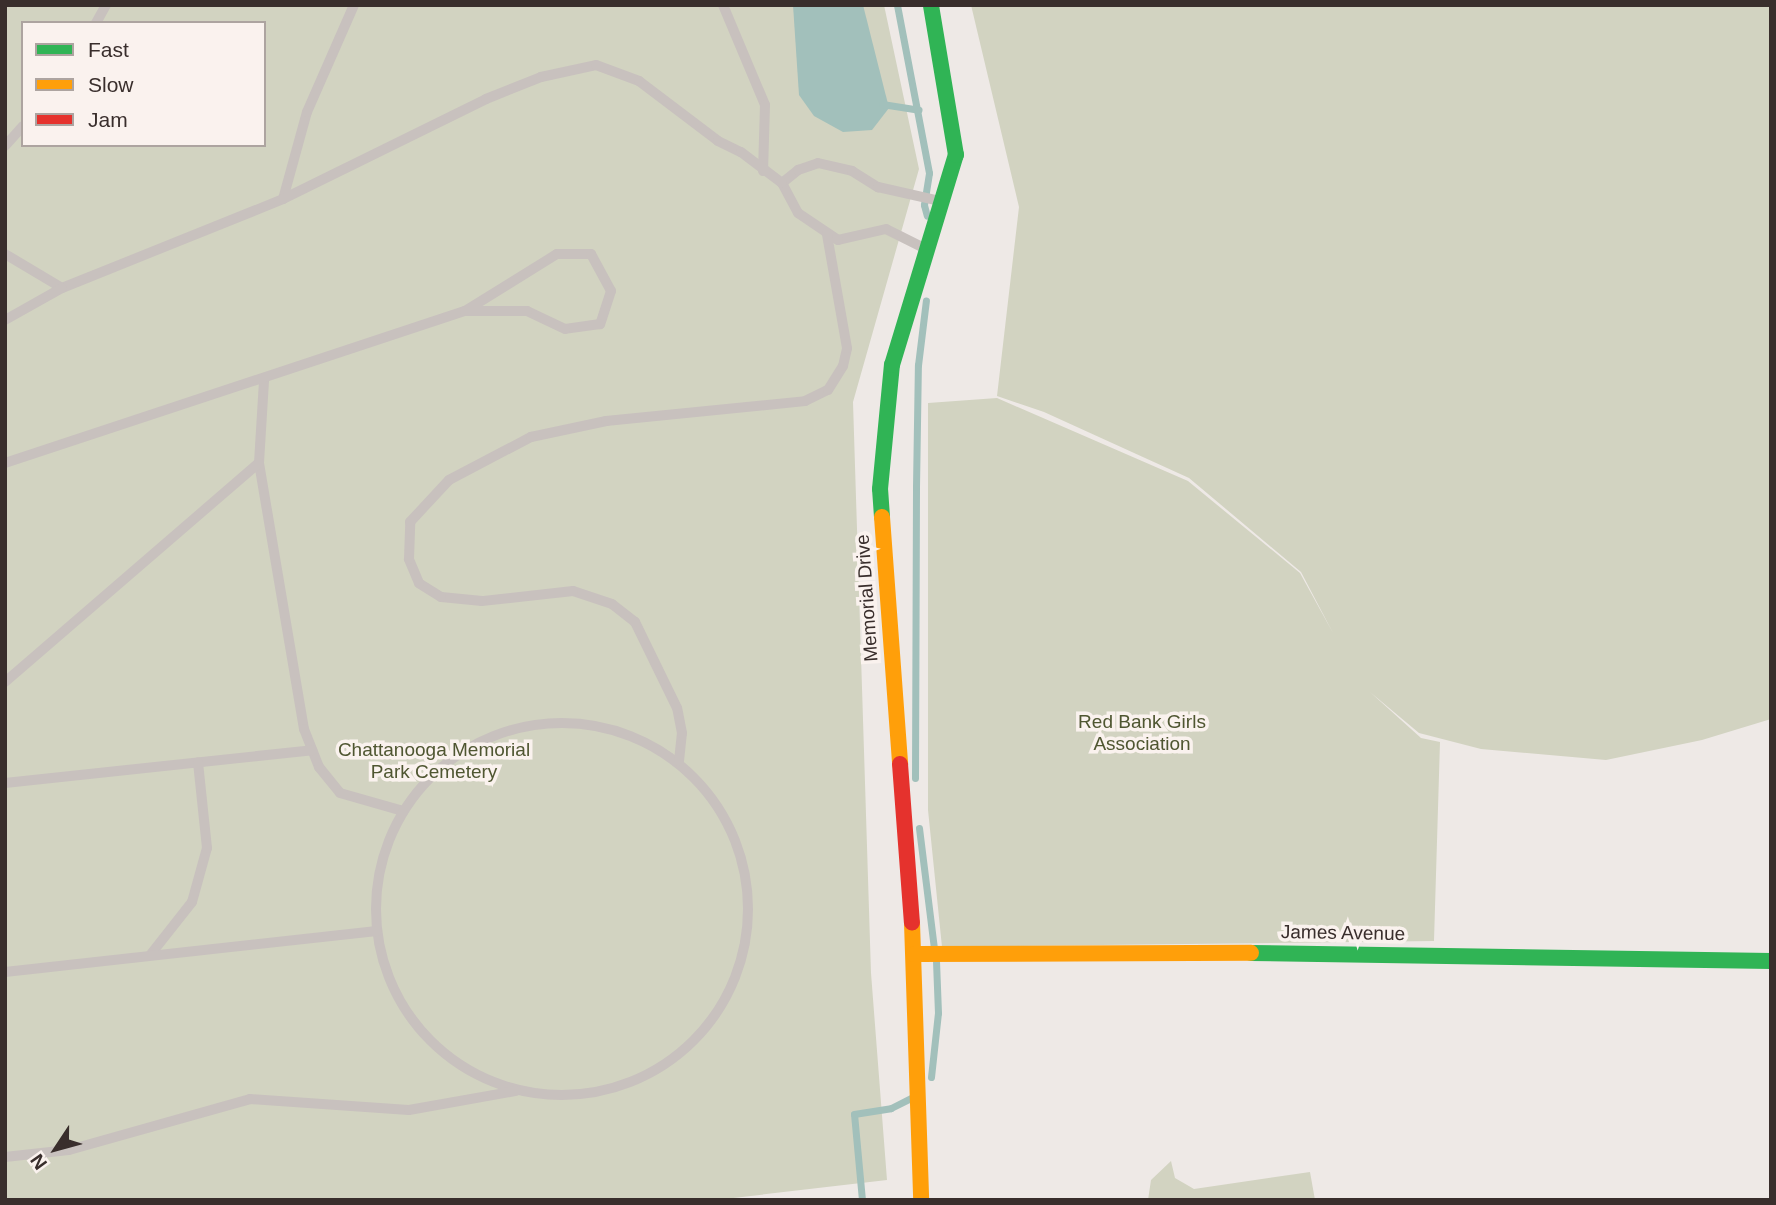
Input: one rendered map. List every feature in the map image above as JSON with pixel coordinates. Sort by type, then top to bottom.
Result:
[{"type":"street","name":"Memorial Drive","points":[[921,1200],[914,954],[880,489],[892,365],[956,155],[931,5]]},
{"type":"street","name":"James Avenue","points":[[914,954],[1299,953],[1771,961]]},
{"type":"lane","points":[[97,21],[106,5]]},
{"type":"lane","points":[[283,199],[307,112],[354,5]]},
{"type":"lane","points":[[723,5],[765,106],[763,171]]},
{"type":"lane","points":[[5,320],[62,288],[283,199],[486,99],[541,78],[596,65],[639,80],[782,183],[798,213],[827,234],[838,240],[886,229],[927,249]]},
{"type":"lane","points":[[5,146],[21,128]]},
{"type":"lane","points":[[782,183],[798,170],[818,163],[852,171],[878,187],[941,202]]},
{"type":"lane","points":[[679,761],[682,733],[677,708],[635,622],[612,604],[573,591],[482,601],[441,597],[419,583],[409,559],[410,522],[449,480],[531,436],[606,421],[805,401],[828,390],[843,366],[847,348],[827,234]]},
{"type":"lane","points":[[5,254],[62,288]]},
{"type":"lane","points":[[5,463],[264,381],[465,311],[556,254],[591,254],[611,292],[600,324],[565,329],[527,311],[465,311]]},
{"type":"lane","points":[[264,381],[259,463],[304,729],[319,767],[340,793],[403,811]]},
{"type":"lane","points":[[5,682],[259,463]]},
{"type":"lane","points":[[5,1157],[69,1150],[250,1099],[410,1110],[516,1091],[587,1096],[656,1072],[710,1025],[743,961],[748,888],[726,820],[679,761],[624,733],[562,722],[499,733],[444,764],[403,811],[378,873],[377,931],[394,991],[425,1036],[466,1070],[516,1091]]},
{"type":"lane","points":[[5,782],[312,750]]},
{"type":"lane","points":[[151,954],[192,902],[207,848],[198,762]]},
{"type":"lane","points":[[5,972],[377,931]]},
{"type":"green space","name":"Chattanooga Memorial Park Cemetery","points":[[5,5],[884,5],[919,169],[853,402],[871,973],[887,1180],[716,1200],[5,1200]]},
{"type":"green space","name":"Red Bank Girls Association","points":[[971,5],[1771,5],[1771,719],[1702,740],[1606,760],[1481,749],[1419,733],[1370,692],[1421,738],[1440,742],[1434,941],[942,947],[928,810],[928,403],[997,398],[1188,481],[1300,573],[1333,633],[1301,572],[1189,478],[1044,412],[997,396],[1019,207]]},
{"type":"green space","points":[[1171,1161],[1175,1178],[1194,1189],[1310,1172],[1315,1200],[1148,1200],[1151,1180]]},
{"type":"water","points":[[793,5],[863,5],[889,108],[872,130],[843,132],[814,116],[799,95]]},
{"type":"waterway","points":[[897,5],[929,173],[924,205],[927,216]]},
{"type":"waterway","points":[[882,104],[919,110]]},
{"type":"waterway","points":[[915,778],[918,365],[926,300]]},
{"type":"waterway","points":[[919,828],[934,948]]},
{"type":"waterway","points":[[931,1077],[938,1013],[936,960]]},
{"type":"waterway","points":[[862,1200],[854,1114],[891,1108],[911,1098]]},
{"type":"traffic: fast","points":[[882,517],[880,489],[892,365],[956,155],[931,5]]},
{"type":"traffic: fast","points":[[1251,953],[1771,961]]},
{"type":"traffic: slow","points":[[882,517],[900,764]]},
{"type":"traffic: slow","points":[[912,923],[921,1200]]},
{"type":"traffic: slow","points":[[914,954],[1251,953]]},
{"type":"traffic: jam","points":[[900,764],[912,923]]}]
